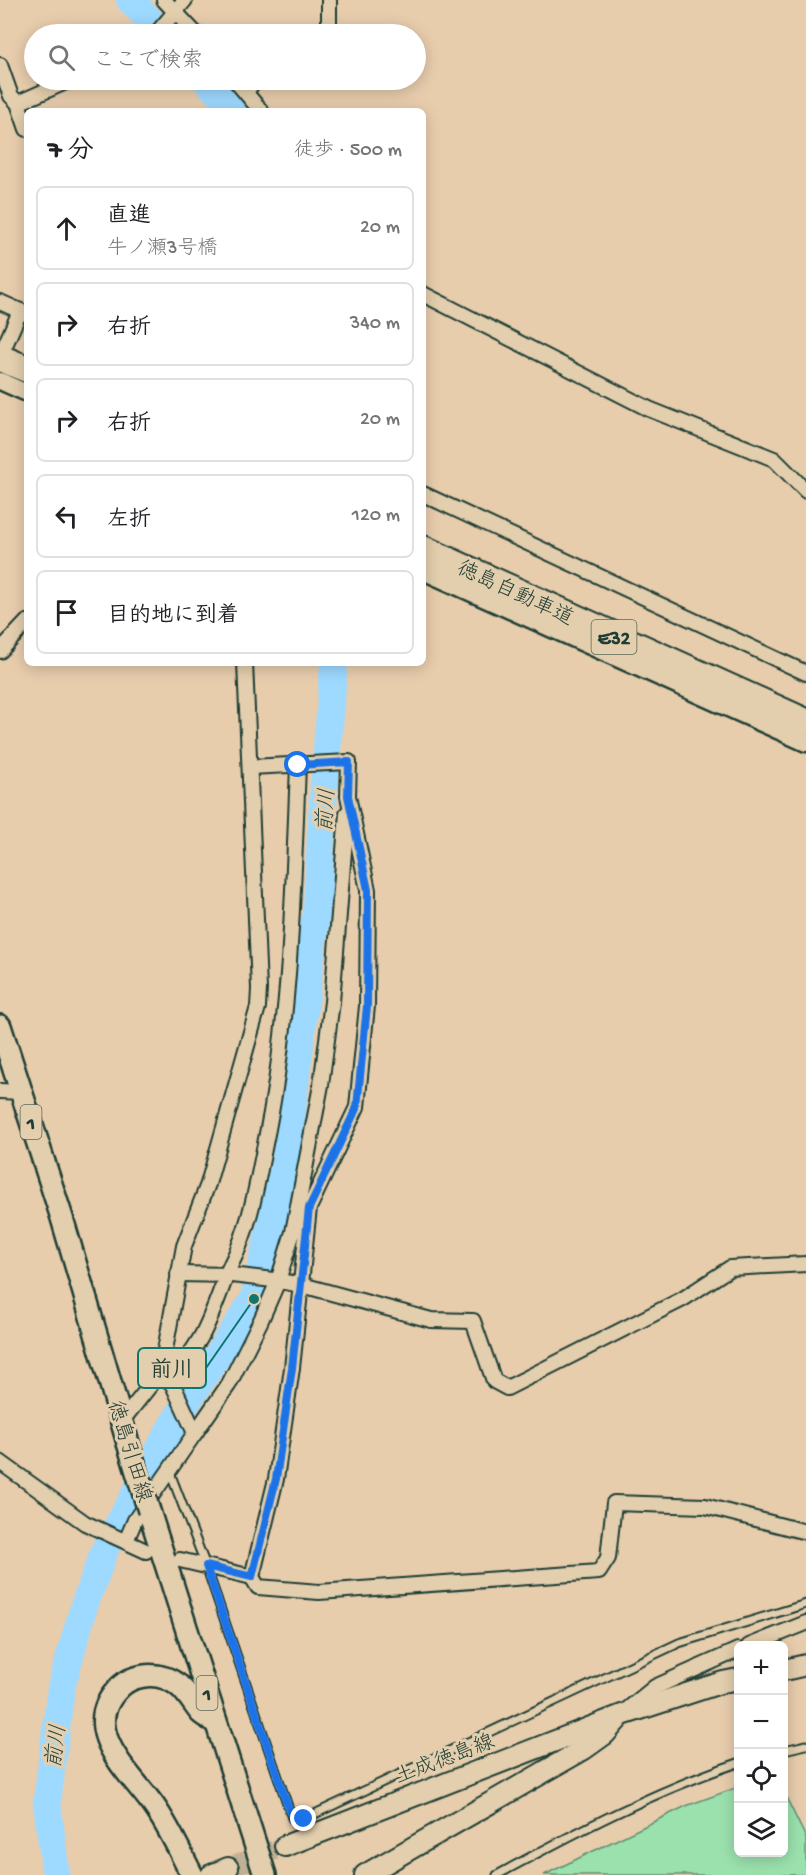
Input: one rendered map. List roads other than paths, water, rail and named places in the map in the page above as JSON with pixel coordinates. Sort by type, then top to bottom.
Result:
[{"type":"highway","points":[[0,357],[24,368]]},
{"type":"highway","name":"徳島自動車道","points":[[426,550],[806,722]]},
{"type":"main road","name":"徳島引田線","points":[[0,1026],[62,1218],[121,1422],[265,1875]]},
{"type":"main road","points":[[788,1669],[806,1665]]},
{"type":"main road","points":[[192,1875],[156,1808],[114,1755],[103,1725],[104,1709],[113,1693],[126,1681],[144,1676],[163,1677],[181,1686],[202,1714],[216,1722]]},
{"type":"main road","name":"土成徳島線","points":[[285,1846],[622,1714],[734,1680]]},
{"type":"main road","name":"土成徳島線","points":[[365,1875],[584,1749],[604,1734],[622,1714]]},
{"type":"street","points":[[164,0],[174,15],[184,24]]},
{"type":"street","points":[[165,24],[185,0]]},
{"type":"street","points":[[329,0],[329,24]]},
{"type":"street","points":[[0,65],[11,96],[18,103],[24,120]]},
{"type":"street","points":[[18,103],[47,90]]},
{"type":"street","points":[[246,92],[259,108]]},
{"type":"street","points":[[426,296],[649,409],[774,459],[806,491]]},
{"type":"street","points":[[0,302],[23,312],[0,357]]},
{"type":"street","points":[[0,381],[24,392]]},
{"type":"street","points":[[426,495],[806,673]]},
{"type":"street","points":[[426,572],[806,743]]},
{"type":"street","points":[[0,651],[24,625]]},
{"type":"street","points":[[193,1430],[167,1378],[178,1274],[184,1246],[208,1184],[258,1007],[245,666]]},
{"type":"street","points":[[124,1541],[193,1430],[229,1384],[276,1281],[293,1232],[321,1085],[332,1002],[348,796],[347,762],[250,767]]},
{"type":"street","points":[[121,1422],[183,1364],[202,1336],[229,1275],[255,1194],[271,1115],[282,1042],[291,944],[300,765]]},
{"type":"street","points":[[348,796],[368,890],[366,1018],[357,1107],[309,1208],[292,1368],[276,1479],[252,1577],[258,1587],[319,1592],[599,1572],[608,1557],[614,1503],[705,1506],[806,1532]]},
{"type":"street","points":[[0,1091],[21,1092]]},
{"type":"street","points":[[178,1274],[229,1275],[302,1285],[431,1320],[473,1321],[494,1381],[507,1388],[683,1299],[730,1268],[806,1264]]},
{"type":"street","points":[[0,1462],[85,1523],[146,1551]]},
{"type":"street","points":[[180,1560],[252,1577]]},
{"type":"street","points":[[761,1641],[806,1623]]},
{"type":"street","points":[[622,1714],[656,1687],[734,1652]]},
{"type":"lane","points":[[169,1470],[206,1566],[292,1818],[304,1819],[679,1643],[806,1604]]},
{"type":"lane","points":[[787,1749],[806,1744]]},
{"type":"lane","points":[[497,1875],[650,1798],[734,1764]]},
{"type":"waterway","name":"前川","points":[[130,0],[153,24]]},
{"type":"waterway","name":"前川","points":[[215,90],[232,108]]},
{"type":"waterway","name":"前川","points":[[56,1875],[47,1803],[61,1688],[85,1603],[106,1547],[173,1424],[254,1299],[286,1158],[317,905],[334,666]]},
{"type":"tunnel","points":[[228,1868],[285,1846]]},
{"type":"place","name":"前川","points":[[254,1299]]}]
